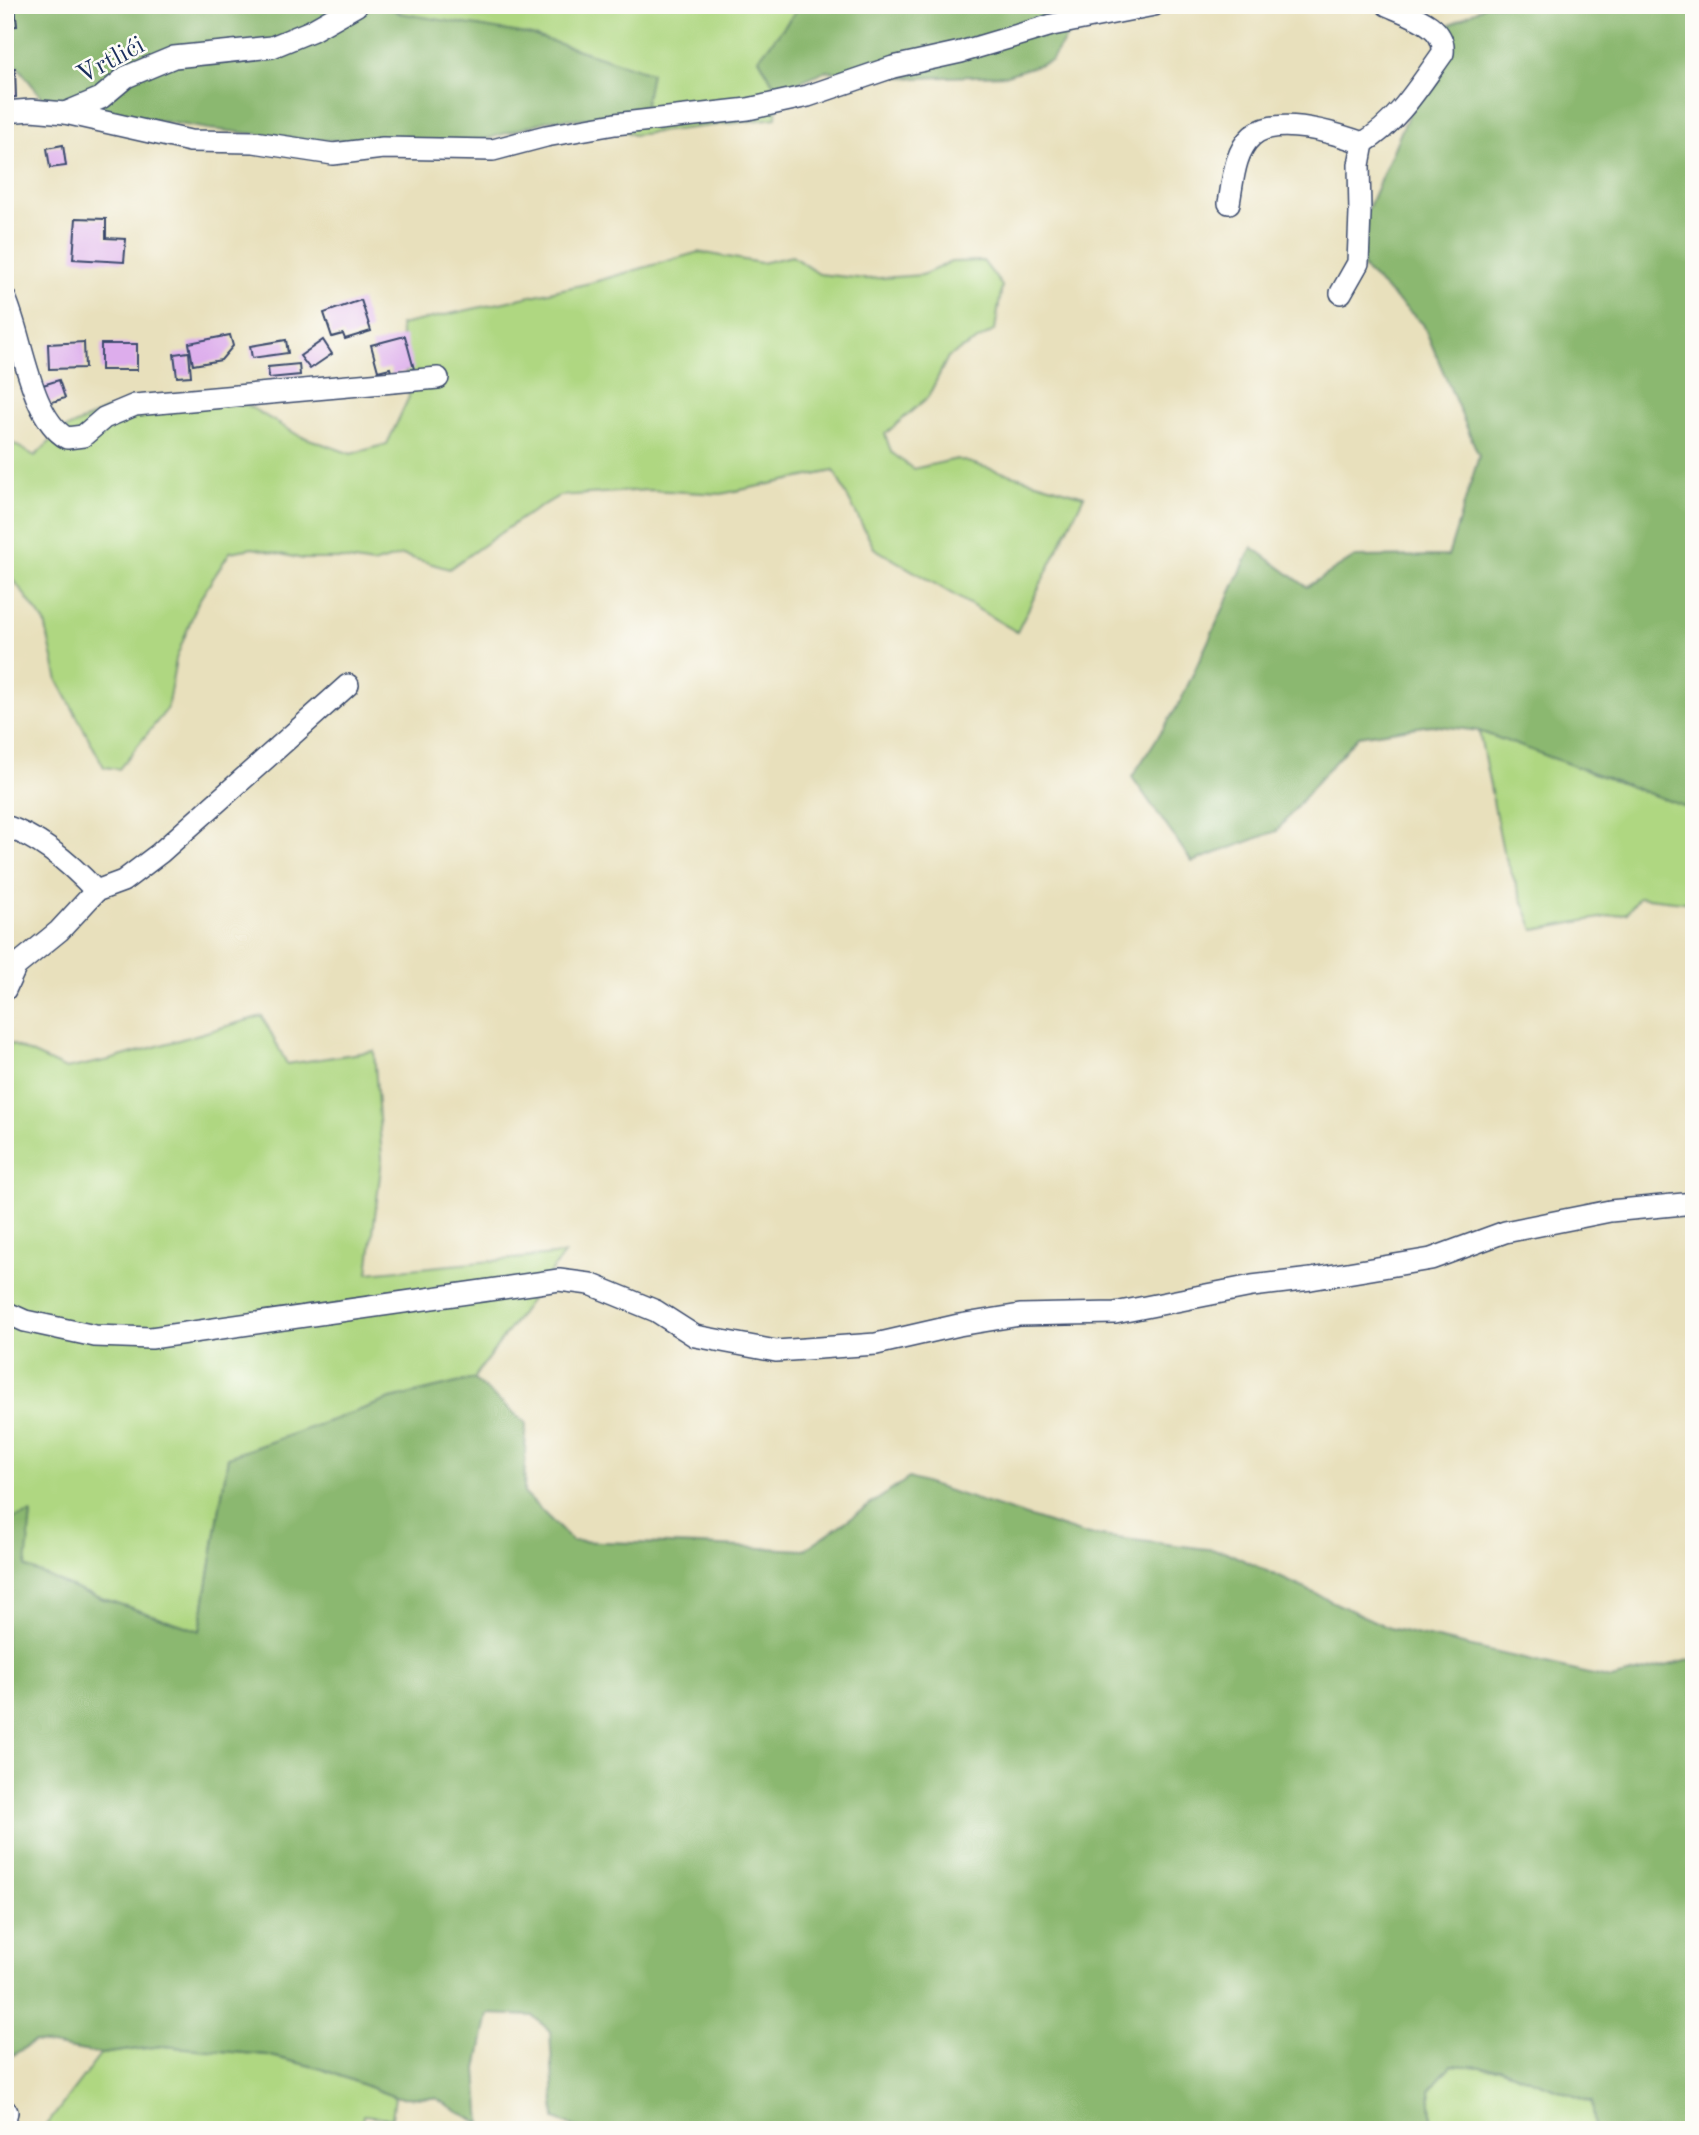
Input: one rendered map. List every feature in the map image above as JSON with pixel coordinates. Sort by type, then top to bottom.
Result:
[{"type":"street","name":"Vrtlići","points":[[5,112],[31,110],[65,113],[101,97],[126,77],[174,57],[272,47],[311,31],[357,5]]},
{"type":"street","points":[[65,113],[190,141],[254,142],[333,154],[383,148],[494,150],[546,136],[615,124],[748,109],[808,96],[893,67],[961,52],[1052,25],[1154,5]]},
{"type":"street","points":[[1341,293],[1357,263],[1359,164],[1363,143],[1376,135],[1401,111],[1443,53],[1443,41],[1430,25],[1387,5]]},
{"type":"street","points":[[1229,203],[1234,171],[1240,154],[1250,137],[1264,128],[1298,127],[1338,134],[1363,143]]},
{"type":"street","points":[[5,298],[44,415],[66,438],[83,436],[104,418],[135,404],[438,378]]},
{"type":"street","points":[[5,990],[16,966],[60,930],[96,891],[123,881],[160,853],[348,685]]},
{"type":"street","points":[[5,826],[18,830],[54,852],[96,891]]},
{"type":"street","points":[[5,1312],[25,1321],[95,1336],[150,1338],[559,1280],[590,1284],[656,1311],[695,1336],[776,1351],[876,1344],[959,1325],[1020,1315],[1115,1313],[1252,1286],[1431,1259],[1505,1232],[1610,1210],[1694,1203]]},
{"type":"green space","points":[[5,5],[386,5],[399,13],[532,35],[651,73],[645,106],[595,118],[550,120],[477,142],[313,140],[209,129],[117,114],[50,108],[5,50]]},
{"type":"green space","points":[[386,5],[796,5],[798,9],[759,58],[777,91],[776,118],[633,135],[595,118]]},
{"type":"green space","points":[[796,5],[1088,5],[1051,61],[1007,75],[916,78],[825,71],[777,91],[759,58],[798,9]]},
{"type":"green space","points":[[1486,5],[1694,5],[1694,810],[1479,731],[1431,725],[1358,736],[1277,831],[1192,862],[1132,777],[1179,704],[1252,547],[1307,587],[1355,557],[1448,556],[1479,456],[1423,324],[1363,268],[1361,225],[1446,27]]},
{"type":"green space","points":[[699,252],[761,263],[792,256],[819,274],[866,279],[922,275],[951,262],[983,261],[1002,286],[995,330],[948,357],[928,397],[885,434],[891,452],[913,469],[957,459],[1084,496],[1017,632],[874,548],[834,471],[721,494],[649,490],[559,496],[522,518],[449,569],[402,555],[373,564],[341,559],[303,559],[253,548],[230,552],[198,602],[176,659],[167,709],[119,769],[104,767],[58,681],[45,623],[10,575],[5,574],[5,439],[35,456],[61,431],[106,410],[245,404],[298,435],[351,454],[387,444],[409,397],[400,325],[590,283]]},
{"type":"green space","points":[[1479,731],[1694,810],[1694,906],[1691,903],[1639,897],[1627,913],[1534,930],[1503,851]]},
{"type":"green space","points":[[262,1016],[287,1064],[374,1051],[382,1159],[368,1273],[564,1254],[473,1379],[391,1399],[228,1457],[200,1631],[80,1591],[25,1567],[31,1514],[5,1521],[5,1041],[66,1069],[109,1060]]},
{"type":"green space","points":[[473,1379],[526,1423],[524,1493],[572,1541],[804,1550],[909,1478],[1083,1534],[1224,1551],[1389,1628],[1611,1679],[1694,1659],[1694,2130],[1595,2130],[1592,2102],[1499,2068],[1451,2065],[1430,2089],[1433,2130],[582,2130],[555,2119],[550,2031],[533,2016],[488,2014],[477,2069],[481,2124],[435,2098],[395,2097],[322,2069],[267,2055],[162,2046],[101,2054],[34,2042],[5,2060],[5,1521],[31,1513],[26,1567],[80,1591],[200,1631],[228,1457],[391,1399]]},
{"type":"green space","points":[[162,2046],[267,2055],[322,2069],[395,2097],[392,2118],[363,2115],[361,2130],[43,2130],[101,2054]]},
{"type":"green space","points":[[1451,2065],[1499,2068],[1593,2103],[1595,2130],[1433,2130],[1430,2089]]},
{"type":"building","points":[[15,5],[17,26],[5,27],[5,6]]},
{"type":"building","points":[[5,68],[15,68],[16,97],[5,98]]},
{"type":"building","points":[[63,145],[66,166],[50,168],[47,148]]},
{"type":"building","points":[[76,218],[106,219],[106,238],[126,239],[124,262],[73,259]]},
{"type":"building","points":[[361,300],[371,331],[345,339],[343,334],[332,337],[324,313]]},
{"type":"building","points":[[230,335],[233,346],[221,360],[193,365],[189,343]]},
{"type":"building","points":[[405,336],[414,369],[392,375],[390,368],[378,371],[371,345]]},
{"type":"building","points":[[286,340],[288,353],[252,358],[250,346]]},
{"type":"building","points":[[323,340],[332,354],[310,369],[300,356]]},
{"type":"building","points":[[84,342],[85,368],[49,369],[48,344]]},
{"type":"building","points":[[101,344],[137,344],[137,370],[101,370]]},
{"type":"building","points":[[189,352],[191,376],[177,377],[174,354]]},
{"type":"building","points":[[299,364],[300,375],[269,378],[268,367]]},
{"type":"building","points":[[59,380],[65,398],[49,403],[43,385]]}]
